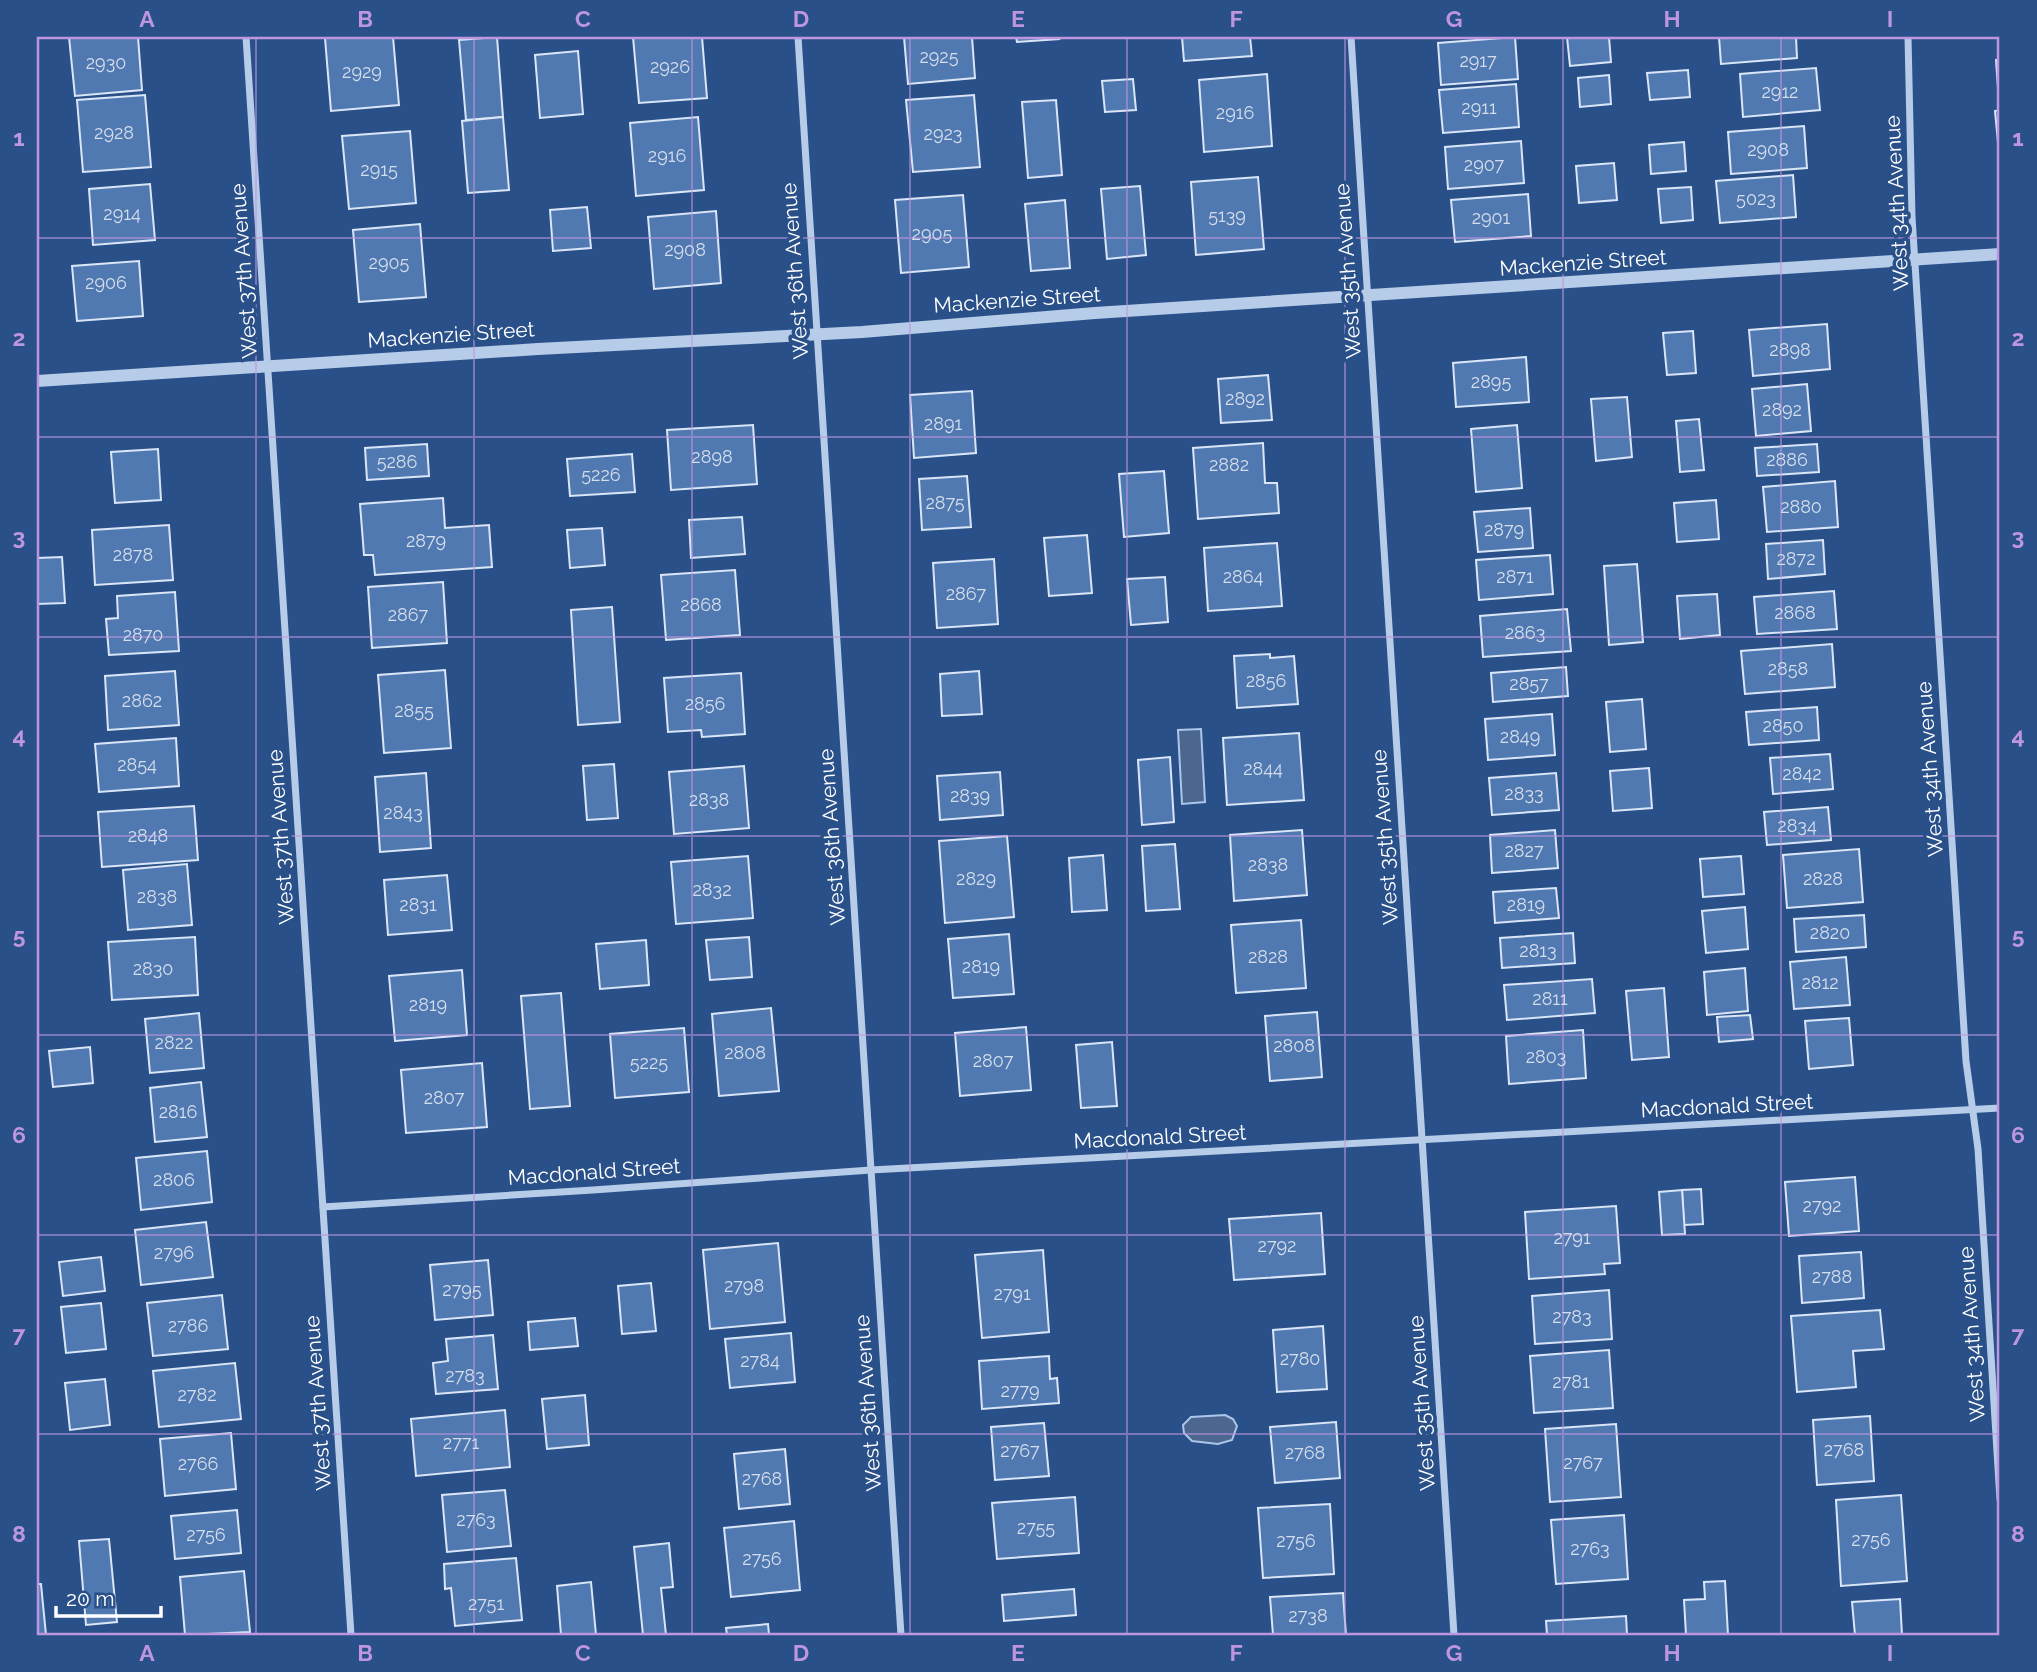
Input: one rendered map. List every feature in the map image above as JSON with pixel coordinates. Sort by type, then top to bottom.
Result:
[{"type":"street","name":"West 37th Avenue","points":[[246,37],[351,1635]]},
{"type":"street","name":"West 36th Avenue","points":[[798,37],[901,1635]]},
{"type":"street","name":"West 35th Avenue","points":[[1351,37],[1454,1635]]},
{"type":"street","name":"West 34th Avenue","points":[[1908,37],[1915,259],[1966,1061],[1979,1155],[2000,1499]]},
{"type":"street","name":"Mackenzie Street","points":[[37,382],[538,349],[816,334],[2000,254]]},
{"type":"street","name":"Macdonald Street","points":[[323,1207],[871,1170],[2000,1108]]},
{"type":"water","points":[[1201,729],[1205,802],[1182,804],[1178,730]]},
{"type":"water","points":[[1225,1415],[1233,1419],[1237,1426],[1232,1440],[1218,1444],[1192,1441],[1184,1433],[1183,1425],[1191,1417]]},
{"type":"building","points":[[69,37],[138,37],[142,90],[75,96]]},
{"type":"building","points":[[393,37],[399,105],[331,111],[325,38]]},
{"type":"building","points":[[497,37],[503,117],[466,120],[459,40]]},
{"type":"building","points":[[633,37],[702,37],[707,98],[639,103]]},
{"type":"building","points":[[904,37],[972,37],[975,78],[908,84]]},
{"type":"building","points":[[1016,37],[1058,37],[1059,39],[1017,42]]},
{"type":"building","points":[[1182,37],[1250,37],[1252,56],[1184,61]]},
{"type":"building","points":[[1515,37],[1518,79],[1441,85],[1438,43]]},
{"type":"building","points":[[1567,37],[1609,37],[1611,62],[1570,66]]},
{"type":"building","points":[[1719,37],[1796,37],[1797,58],[1721,64]]},
{"type":"building","points":[[578,51],[583,114],[540,118],[535,55]]},
{"type":"building","points":[[2000,59],[2000,102],[1999,102],[1996,60]]},
{"type":"building","points":[[1816,68],[1820,110],[1743,117],[1740,74]]},
{"type":"building","points":[[1688,70],[1690,97],[1650,100],[1647,73]]},
{"type":"building","points":[[1267,74],[1272,146],[1204,152],[1199,80]]},
{"type":"building","points":[[1609,75],[1611,104],[1580,107],[1578,78]]},
{"type":"building","points":[[1133,79],[1136,110],[1105,112],[1102,81]]},
{"type":"building","points":[[1516,84],[1519,127],[1443,133],[1439,90]]},
{"type":"building","points":[[145,95],[151,167],[83,172],[77,100]]},
{"type":"building","points":[[974,95],[980,167],[913,172],[906,100]]},
{"type":"building","points":[[1056,100],[1062,175],[1028,178],[1022,102]]},
{"type":"building","points":[[2000,110],[2000,153],[1999,153],[1995,111]]},
{"type":"building","points":[[503,117],[509,190],[468,193],[462,121]]},
{"type":"building","points":[[698,117],[704,190],[636,196],[630,123]]},
{"type":"building","points":[[1804,126],[1807,168],[1731,174],[1728,132]]},
{"type":"building","points":[[410,131],[416,203],[349,209],[342,136]]},
{"type":"building","points":[[1521,141],[1524,183],[1448,189],[1445,147]]},
{"type":"building","points":[[1684,142],[1686,171],[1651,174],[1649,145]]},
{"type":"building","points":[[1614,163],[1617,200],[1579,203],[1576,166]]},
{"type":"building","points":[[1793,175],[1796,217],[1720,223],[1716,181]]},
{"type":"building","points":[[1258,177],[1264,249],[1196,255],[1191,182]]},
{"type":"building","points":[[150,184],[155,240],[93,245],[89,189]]},
{"type":"building","points":[[1140,186],[1146,255],[1107,259],[1101,189]]},
{"type":"building","points":[[1691,187],[1693,220],[1661,223],[1658,189]]},
{"type":"building","points":[[1528,194],[1531,236],[1455,242],[1451,200]]},
{"type":"building","points":[[963,195],[969,267],[901,273],[895,200]]},
{"type":"building","points":[[1065,200],[1070,268],[1031,271],[1025,204]]},
{"type":"building","points":[[587,207],[591,248],[553,251],[550,210]]},
{"type":"building","points":[[716,211],[721,283],[654,289],[648,217]]},
{"type":"building","points":[[420,224],[426,297],[359,302],[353,230]]},
{"type":"building","points":[[139,261],[143,316],[77,321],[72,266]]},
{"type":"building","points":[[1827,324],[1830,369],[1753,376],[1749,330]]},
{"type":"building","points":[[1693,331],[1696,373],[1667,375],[1663,333]]},
{"type":"building","points":[[1526,357],[1529,402],[1456,407],[1453,363]]},
{"type":"building","points":[[1268,375],[1272,420],[1221,423],[1218,379]]},
{"type":"building","points":[[1807,384],[1811,431],[1756,436],[1752,389]]},
{"type":"building","points":[[972,391],[976,453],[914,458],[910,395]]},
{"type":"building","points":[[1627,397],[1632,457],[1596,461],[1591,399]]},
{"type":"building","points":[[1699,419],[1704,470],[1680,472],[1676,421]]},
{"type":"building","points":[[753,425],[757,484],[671,490],[667,430]]},
{"type":"building","points":[[1517,425],[1522,488],[1476,492],[1471,429]]},
{"type":"building","points":[[1263,443],[1265,483],[1277,483],[1279,513],[1198,519],[1193,448]]},
{"type":"building","points":[[427,444],[429,476],[367,480],[365,448]]},
{"type":"building","points":[[1817,444],[1819,472],[1757,476],[1755,448]]},
{"type":"building","points":[[158,449],[161,500],[115,503],[111,452]]},
{"type":"building","points":[[632,454],[635,492],[570,496],[567,459]]},
{"type":"building","points":[[1164,471],[1169,533],[1124,537],[1119,474]]},
{"type":"building","points":[[967,476],[971,527],[922,530],[919,479]]},
{"type":"building","points":[[1835,481],[1838,527],[1767,532],[1763,487]]},
{"type":"building","points":[[443,498],[445,528],[489,525],[492,567],[375,575],[373,555],[364,555],[360,504]]},
{"type":"building","points":[[1716,500],[1719,539],[1677,542],[1674,503]]},
{"type":"building","points":[[1530,508],[1533,548],[1478,552],[1474,512]]},
{"type":"building","points":[[742,517],[745,554],[691,558],[689,520]]},
{"type":"building","points":[[169,525],[173,580],[95,585],[92,530]]},
{"type":"building","points":[[602,528],[605,565],[570,568],[567,530]]},
{"type":"building","points":[[1087,535],[1092,593],[1049,596],[1044,538]]},
{"type":"building","points":[[1823,540],[1825,574],[1768,579],[1766,544]]},
{"type":"building","points":[[1277,543],[1282,606],[1208,611],[1204,548]]},
{"type":"building","points":[[1550,555],[1553,594],[1479,600],[1476,560]]},
{"type":"building","points":[[62,557],[65,603],[37,604],[37,558]]},
{"type":"building","points":[[994,559],[998,624],[937,628],[933,563]]},
{"type":"building","points":[[1637,564],[1643,642],[1609,645],[1604,566]]},
{"type":"building","points":[[735,570],[740,635],[666,640],[661,575]]},
{"type":"building","points":[[1165,577],[1168,622],[1131,625],[1127,579]]},
{"type":"building","points":[[443,582],[447,643],[372,648],[368,587]]},
{"type":"building","points":[[1834,591],[1837,629],[1757,634],[1754,597]]},
{"type":"building","points":[[175,592],[179,651],[109,655],[106,619],[118,618],[117,596]]},
{"type":"building","points":[[1717,594],[1720,635],[1680,639],[1677,596]]},
{"type":"building","points":[[612,607],[620,722],[578,725],[571,610]]},
{"type":"building","points":[[1567,609],[1571,651],[1483,657],[1480,616]]},
{"type":"building","points":[[1832,644],[1835,687],[1745,694],[1741,651]]},
{"type":"building","points":[[1270,654],[1270,658],[1294,656],[1298,704],[1237,708],[1234,656]]},
{"type":"building","points":[[1566,667],[1568,696],[1493,702],[1491,673]]},
{"type":"building","points":[[445,670],[451,748],[384,753],[378,675]]},
{"type":"building","points":[[175,671],[179,725],[108,730],[105,676]]},
{"type":"building","points":[[979,671],[982,714],[942,716],[940,674]]},
{"type":"building","points":[[741,673],[745,734],[702,737],[701,730],[668,732],[664,678]]},
{"type":"building","points":[[1642,699],[1646,749],[1610,752],[1606,702]]},
{"type":"building","points":[[1817,707],[1819,740],[1749,745],[1746,712]]},
{"type":"building","points":[[1552,714],[1555,755],[1488,760],[1485,719]]},
{"type":"building","points":[[1299,733],[1304,800],[1227,805],[1223,738]]},
{"type":"building","points":[[176,738],[179,786],[99,792],[95,744]]},
{"type":"building","points":[[1830,754],[1833,789],[1773,794],[1770,758]]},
{"type":"building","points":[[1170,757],[1174,822],[1142,825],[1138,760]]},
{"type":"building","points":[[614,764],[618,818],[587,820],[583,766]]},
{"type":"building","points":[[744,766],[749,828],[674,834],[669,772]]},
{"type":"building","points":[[1649,768],[1652,808],[1613,811],[1610,771]]},
{"type":"building","points":[[1000,772],[1003,815],[940,820],[937,776]]},
{"type":"building","points":[[426,773],[431,848],[380,852],[375,777]]},
{"type":"building","points":[[1556,773],[1559,810],[1492,815],[1489,778]]},
{"type":"building","points":[[194,806],[198,860],[102,867],[98,812]]},
{"type":"building","points":[[1828,807],[1831,840],[1767,845],[1764,812]]},
{"type":"building","points":[[1302,830],[1307,895],[1234,901],[1230,835]]},
{"type":"building","points":[[1555,830],[1558,868],[1492,873],[1490,835]]},
{"type":"building","points":[[1007,836],[1014,917],[945,923],[939,841]]},
{"type":"building","points":[[1175,844],[1180,909],[1146,911],[1142,846]]},
{"type":"building","points":[[1859,849],[1863,902],[1787,908],[1783,855]]},
{"type":"building","points":[[1103,855],[1107,910],[1072,912],[1069,858]]},
{"type":"building","points":[[748,856],[753,918],[676,924],[671,862]]},
{"type":"building","points":[[1741,856],[1744,894],[1703,897],[1700,859]]},
{"type":"building","points":[[187,864],[192,925],[128,930],[123,870]]},
{"type":"building","points":[[447,875],[452,930],[388,935],[384,880]]},
{"type":"building","points":[[1556,888],[1559,918],[1495,923],[1493,892]]},
{"type":"building","points":[[1745,907],[1748,949],[1706,953],[1702,911]]},
{"type":"building","points":[[1864,915],[1866,947],[1796,952],[1794,919]]},
{"type":"building","points":[[1301,920],[1306,988],[1236,993],[1231,925]]},
{"type":"building","points":[[1573,933],[1575,963],[1502,968],[1500,938]]},
{"type":"building","points":[[1009,934],[1014,994],[953,998],[948,939]]},
{"type":"building","points":[[195,937],[198,995],[112,1000],[108,942]]},
{"type":"building","points":[[749,937],[752,977],[710,980],[706,940]]},
{"type":"building","points":[[646,940],[649,985],[600,989],[596,944]]},
{"type":"building","points":[[1846,957],[1850,1005],[1794,1009],[1790,962]]},
{"type":"building","points":[[1745,968],[1748,1011],[1707,1015],[1704,972]]},
{"type":"building","points":[[462,970],[467,1035],[395,1041],[389,976]]},
{"type":"building","points":[[1592,979],[1595,1013],[1507,1020],[1504,985]]},
{"type":"building","points":[[1664,988],[1669,1057],[1632,1060],[1626,991]]},
{"type":"building","points":[[561,993],[570,1106],[530,1109],[521,996]]},
{"type":"building","points":[[771,1008],[779,1091],[719,1096],[712,1014]]},
{"type":"building","points":[[1317,1012],[1322,1077],[1270,1081],[1265,1016]]},
{"type":"building","points":[[199,1013],[204,1068],[150,1073],[145,1019]]},
{"type":"building","points":[[1750,1015],[1753,1039],[1719,1042],[1717,1017]]},
{"type":"building","points":[[1849,1018],[1853,1065],[1809,1069],[1805,1021]]},
{"type":"building","points":[[1026,1027],[1031,1090],[960,1096],[955,1033]]},
{"type":"building","points":[[684,1028],[689,1092],[615,1098],[610,1034]]},
{"type":"building","points":[[1583,1030],[1586,1078],[1509,1084],[1506,1036]]},
{"type":"building","points":[[1112,1042],[1117,1106],[1081,1108],[1076,1045]]},
{"type":"building","points":[[90,1047],[93,1083],[53,1087],[49,1051]]},
{"type":"building","points":[[482,1063],[487,1127],[406,1133],[401,1070]]},
{"type":"building","points":[[201,1082],[207,1137],[155,1142],[150,1088]]},
{"type":"building","points":[[207,1151],[212,1202],[141,1210],[136,1158]]},
{"type":"building","points":[[1855,1177],[1859,1231],[1789,1236],[1785,1182]]},
{"type":"building","points":[[1701,1189],[1703,1224],[1684,1225],[1682,1190]]},
{"type":"building","points":[[1682,1190],[1685,1234],[1662,1235],[1659,1192]]},
{"type":"building","points":[[1616,1206],[1620,1263],[1604,1264],[1605,1274],[1529,1279],[1525,1212]]},
{"type":"building","points":[[1321,1213],[1325,1274],[1234,1280],[1229,1219]]},
{"type":"building","points":[[206,1222],[213,1277],[141,1285],[135,1230]]},
{"type":"building","points":[[778,1243],[785,1322],[710,1329],[703,1250]]},
{"type":"building","points":[[1043,1250],[1049,1332],[982,1338],[975,1255]]},
{"type":"building","points":[[1861,1252],[1864,1298],[1802,1303],[1799,1256]]},
{"type":"building","points":[[101,1257],[105,1291],[63,1296],[59,1262]]},
{"type":"building","points":[[488,1260],[493,1315],[435,1320],[430,1265]]},
{"type":"building","points":[[651,1283],[656,1331],[622,1334],[618,1286]]},
{"type":"building","points":[[1609,1290],[1612,1339],[1535,1344],[1532,1296]]},
{"type":"building","points":[[222,1295],[228,1349],[153,1356],[147,1303]]},
{"type":"building","points":[[101,1303],[106,1349],[66,1353],[61,1307]]},
{"type":"building","points":[[1880,1310],[1884,1349],[1853,1351],[1856,1387],[1797,1392],[1791,1316]]},
{"type":"building","points":[[575,1318],[578,1346],[530,1350],[528,1322]]},
{"type":"building","points":[[1323,1326],[1327,1389],[1277,1392],[1273,1330]]},
{"type":"building","points":[[791,1333],[795,1382],[730,1388],[725,1339]]},
{"type":"building","points":[[493,1335],[498,1389],[436,1394],[433,1363],[448,1361],[446,1339]]},
{"type":"building","points":[[1609,1350],[1613,1408],[1534,1413],[1530,1356]]},
{"type":"building","points":[[1049,1356],[1050,1379],[1057,1378],[1059,1403],[982,1409],[979,1361]]},
{"type":"building","points":[[235,1363],[241,1419],[159,1427],[153,1371]]},
{"type":"building","points":[[105,1379],[110,1425],[70,1430],[65,1383]]},
{"type":"building","points":[[585,1395],[589,1445],[547,1449],[542,1399]]},
{"type":"building","points":[[505,1410],[510,1467],[416,1476],[411,1419]]},
{"type":"building","points":[[1870,1416],[1874,1481],[1817,1485],[1813,1420]]},
{"type":"building","points":[[1336,1422],[1340,1478],[1275,1483],[1270,1427]]},
{"type":"building","points":[[1044,1423],[1049,1476],[995,1480],[991,1427]]},
{"type":"building","points":[[1616,1424],[1621,1497],[1550,1502],[1545,1429]]},
{"type":"building","points":[[231,1433],[236,1489],[165,1496],[160,1439]]},
{"type":"building","points":[[785,1449],[790,1504],[739,1509],[734,1454]]},
{"type":"building","points":[[505,1490],[511,1546],[447,1552],[442,1495]]},
{"type":"building","points":[[1901,1495],[1907,1581],[1841,1586],[1836,1500]]},
{"type":"building","points":[[1075,1497],[1079,1553],[997,1559],[992,1503]]},
{"type":"building","points":[[1330,1504],[1334,1574],[1263,1578],[1258,1508]]},
{"type":"building","points":[[237,1510],[241,1553],[175,1559],[171,1516]]},
{"type":"building","points":[[1624,1515],[1628,1579],[1556,1584],[1551,1520]]},
{"type":"building","points":[[794,1521],[800,1590],[731,1597],[724,1528]]},
{"type":"building","points":[[109,1539],[117,1622],[86,1625],[79,1541]]},
{"type":"building","points":[[669,1543],[673,1587],[661,1588],[666,1635],[643,1635],[634,1547]]},
{"type":"building","points":[[516,1558],[522,1620],[455,1626],[451,1588],[445,1589],[444,1564]]},
{"type":"building","points":[[244,1571],[250,1632],[185,1635],[180,1577]]},
{"type":"building","points":[[1725,1581],[1728,1635],[1686,1635],[1684,1600],[1705,1599],[1704,1582]]},
{"type":"building","points":[[591,1582],[596,1635],[561,1635],[557,1586]]},
{"type":"building","points":[[37,1584],[41,1584],[46,1635],[37,1635]]},
{"type":"building","points":[[1074,1589],[1076,1615],[1004,1621],[1002,1595]]},
{"type":"building","points":[[1343,1593],[1346,1635],[1273,1635],[1270,1597]]},
{"type":"building","points":[[1900,1599],[1902,1635],[1855,1635],[1852,1602]]},
{"type":"building","points":[[1626,1616],[1627,1635],[1547,1635],[1546,1621]]},
{"type":"building","points":[[768,1624],[769,1635],[727,1635],[726,1628]]}]
